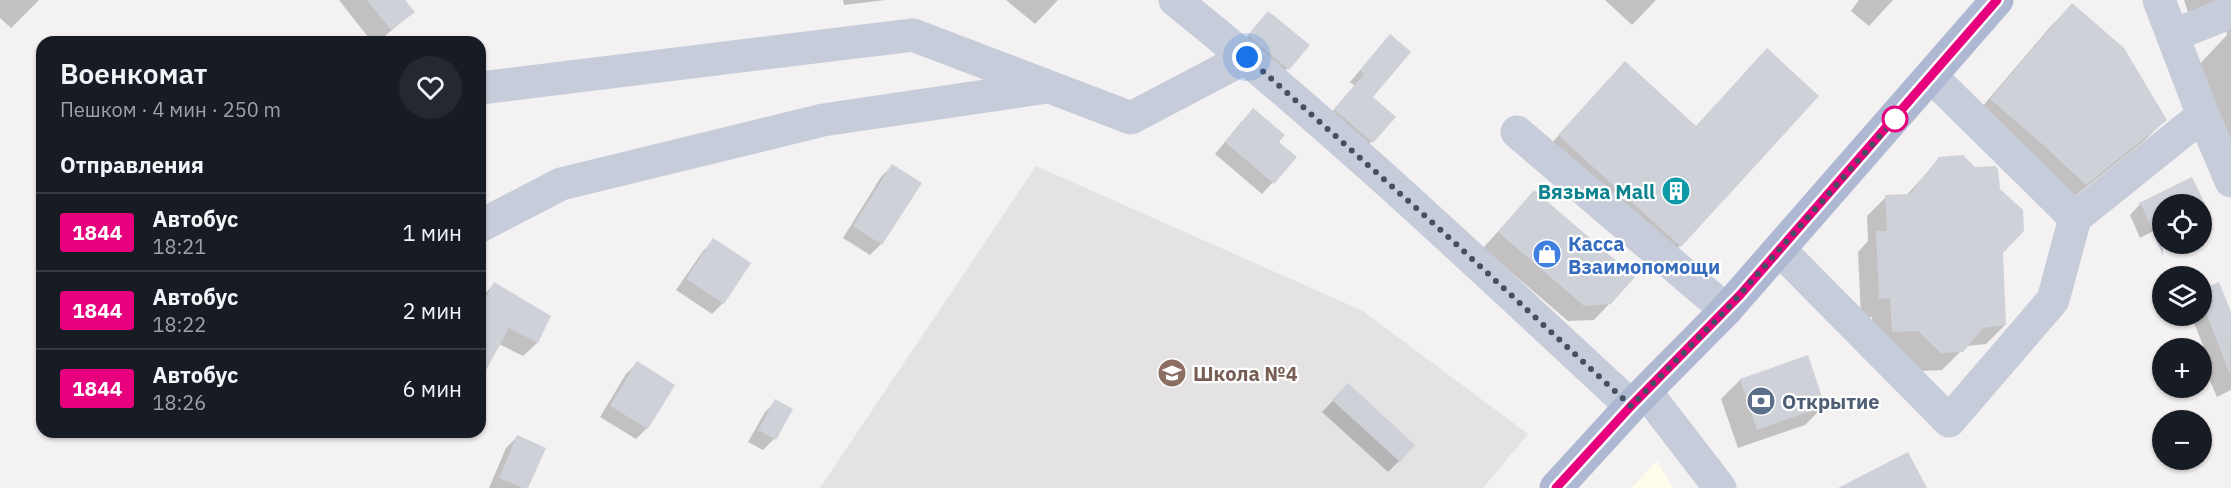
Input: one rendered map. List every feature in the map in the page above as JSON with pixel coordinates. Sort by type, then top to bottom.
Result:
[{"type":"main road","points":[[1556,488],[1726,310],[1997,0]]},
{"type":"street","points":[[1175,0],[1247,57],[1443,232],[1639,399],[1720,488]]},
{"type":"street","points":[[2159,0],[2203,116],[2231,181]]},
{"type":"street","points":[[2174,35],[2231,12]]},
{"type":"street","points":[[486,87],[913,35],[1131,118],[1247,57]]},
{"type":"street","points":[[1932,77],[2075,218]]},
{"type":"street","points":[[486,223],[561,184],[823,120],[1048,87]]},
{"type":"street","points":[[1780,250],[1949,421],[2053,300],[2075,218],[2203,116]]},
{"type":"street","points":[[1517,132],[1726,310]]},
{"type":"shaded area","name":"Школа №4","points":[[1036,166],[1363,311],[1528,434],[1483,488],[820,488]]},
{"type":"shaded area","points":[[1657,461],[1673,488],[1631,488]]},
{"type":"building","points":[[367,0],[405,0],[415,12],[391,30]]},
{"type":"building","points":[[2072,3],[2124,48],[2167,120],[2086,185],[1990,99]]},
{"type":"building","points":[[1268,11],[1310,45],[1289,70],[1248,35]]},
{"type":"building","points":[[1390,34],[1411,52],[1373,97],[1396,117],[1373,143],[1334,109],[1364,74],[1360,70]]},
{"type":"building","name":"Вязьма Mall","points":[[1767,48],[1819,96],[1681,247],[1558,135],[1625,61],[1696,126]]},
{"type":"building","points":[[1253,108],[1285,135],[1279,142],[1297,157],[1274,184],[1225,142]]},
{"type":"building","points":[[1963,155],[1975,167],[1995,166],[1998,169],[2000,189],[2023,210],[2024,231],[2003,253],[2006,325],[1983,328],[1963,352],[1941,353],[1918,331],[1892,332],[1890,298],[1879,299],[1876,231],[1887,231],[1885,195],[1910,194],[1939,157]]},
{"type":"building","points":[[892,164],[922,183],[882,245],[853,226]]},
{"type":"building","points":[[2192,177],[2200,194],[2157,194]]},
{"type":"building","points":[[1534,190],[1635,277],[1611,304],[1584,306],[1498,232]]},
{"type":"building","points":[[2152,197],[2152,230],[2141,204],[2137,204]]},
{"type":"building","points":[[713,238],[751,263],[724,304],[686,279]]},
{"type":"building","points":[[494,282],[551,316],[538,343],[509,328],[486,370],[486,297]]},
{"type":"building","points":[[2219,282],[2231,312],[2230,374],[2211,326],[2212,285]]},
{"type":"building","points":[[1808,355],[1825,406],[1757,430],[1740,379]]},
{"type":"building","points":[[637,361],[675,385],[648,429],[610,406]]},
{"type":"building","points":[[1348,383],[1415,445],[1400,462],[1332,400]]},
{"type":"building","points":[[775,399],[793,409],[776,440],[758,430]]},
{"type":"building","points":[[517,435],[546,448],[528,488],[499,478]]},
{"type":"building","points":[[1908,452],[1927,488],[1838,488]]},
{"type":"bus line","name":"1844","points":[[1556,488],[1631,406],[1740,295],[1997,0]]},
{"type":"place","name":"Вязьма Mall","points":[[1676,191]]},
{"type":"place","name":"Касса Взаимопомощи","points":[[1547,254]]},
{"type":"place","name":"Школа №4","points":[[1172,373]]},
{"type":"place","name":"Открытие","points":[[1761,401]]},
{"type":"route","points":[[1247,57],[1443,232],[1631,406],[1726,310],[1902,111],[1895,119]]}]
